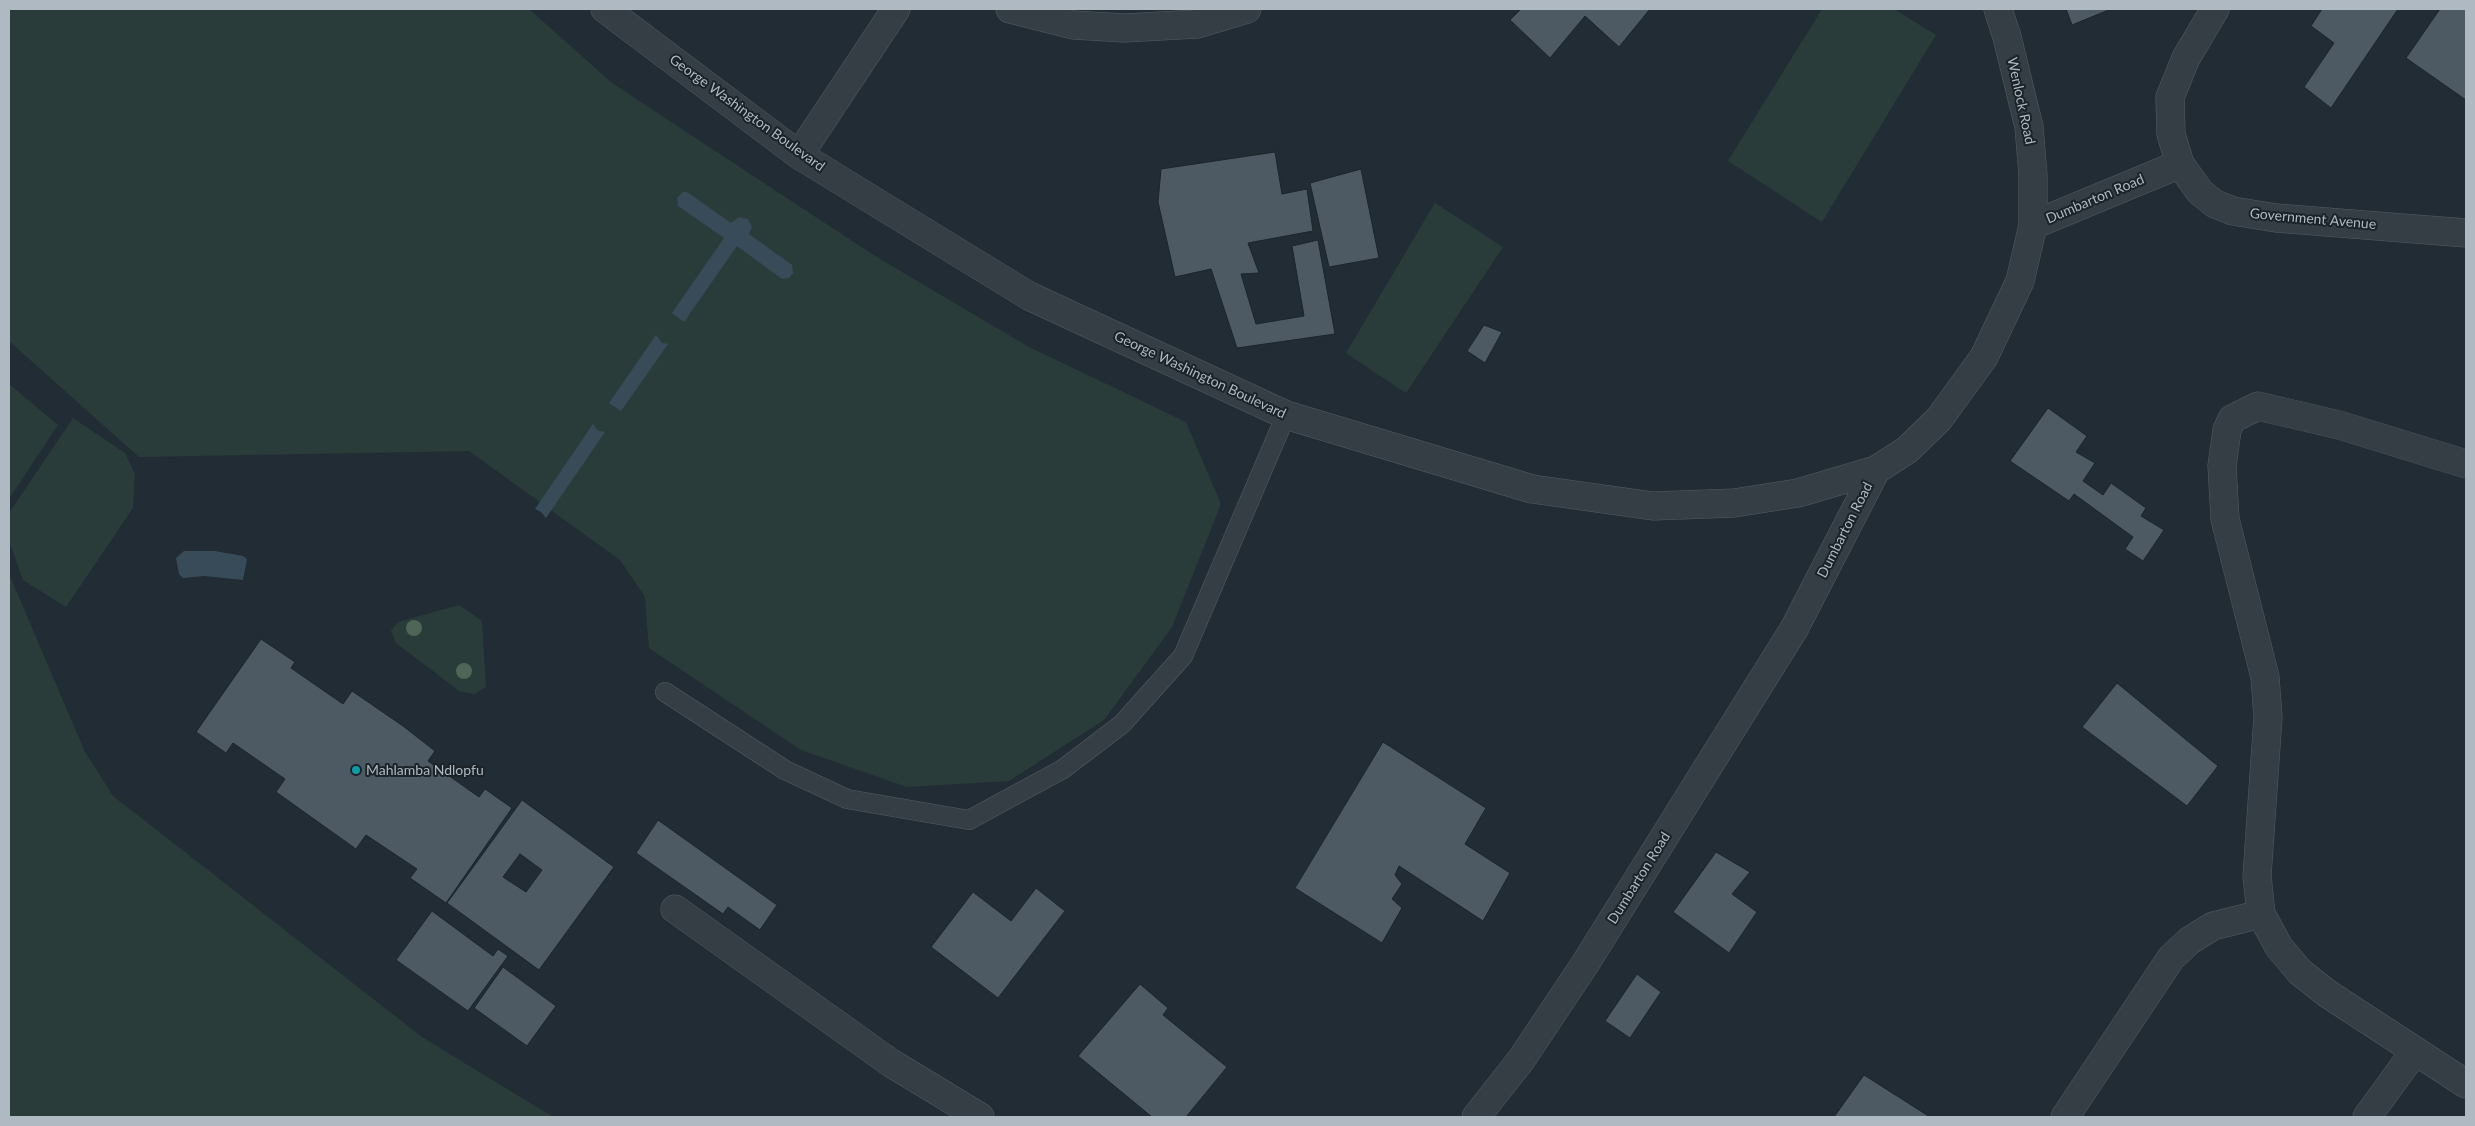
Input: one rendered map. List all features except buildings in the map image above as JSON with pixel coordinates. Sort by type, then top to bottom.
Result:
[{"type":"street","name":"George Washington Boulevard","points":[[605,9],[799,155],[1029,296],[1286,415],[1532,489],[1653,506],[1734,503],[1798,493],[1876,470]]},
{"type":"street","points":[[799,155],[896,9]]},
{"type":"street","points":[[1010,9],[1073,25],[1125,28],[1197,24],[1247,9]]},
{"type":"street","name":"Wenlock Road","points":[[1998,9],[2007,37],[2029,127],[2033,175],[2033,225]]},
{"type":"street","points":[[2180,164],[2171,134],[2170,97],[2186,58],[2215,9]]},
{"type":"street","name":"Dumbarton Road","points":[[1476,1117],[1521,1060],[1585,964],[1794,629],[1876,470],[1907,450],[1939,419],[1984,357],[2020,281],[2033,225],[2180,164]]},
{"type":"street","name":"Government Avenue","points":[[2180,164],[2200,192],[2215,204],[2233,211],[2276,218],[2466,233]]},
{"type":"street","points":[[2466,464],[2339,425],[2258,406],[2232,419],[2227,430],[2222,466],[2225,519],[2264,677],[2268,717],[2257,876],[2262,914],[2279,947],[2300,972],[2328,994],[2466,1084]]},
{"type":"street","points":[[675,909],[891,1063],[980,1117]]},
{"type":"street","points":[[2065,1117],[2171,958],[2189,941],[2213,926],[2262,914]]},
{"type":"street","points":[[2367,1117],[2415,1051]]},
{"type":"lane","points":[[665,692],[785,770],[847,799],[970,820],[1063,769],[1122,724],[1183,656],[1286,415]]},
{"type":"green space","points":[[9,9],[529,9],[612,83],[875,256],[1029,347],[1186,422],[1221,504],[1172,627],[1104,720],[1009,781],[907,787],[801,750],[649,648],[645,597],[620,560],[469,451],[139,457],[9,341]]},
{"type":"green space","points":[[1822,9],[1894,9],[1936,35],[1822,222],[1728,161]]},
{"type":"green space","points":[[1435,203],[1503,247],[1406,393],[1346,353]]},
{"type":"green space","points":[[9,384],[58,425],[9,499]]},
{"type":"green space","points":[[73,418],[125,453],[135,474],[133,508],[66,607],[23,580],[9,541],[9,513]]},
{"type":"green space","points":[[9,574],[85,752],[113,796],[422,1037],[553,1117],[9,1117]]},
{"type":"green space","points":[[459,605],[482,621],[486,687],[474,694],[459,691],[396,643],[391,631],[398,622]]},
{"type":"water","points":[[683,192],[687,192],[731,223],[739,217],[748,219],[752,227],[749,234],[792,265],[793,273],[789,278],[782,279],[737,246],[684,322],[672,313],[724,238],[678,206],[677,198]]},
{"type":"water","points":[[656,335],[662,343],[668,344],[621,411],[609,403]]},
{"type":"water","points":[[593,424],[597,430],[605,432],[546,518],[535,509]]},
{"type":"water","points":[[184,551],[215,551],[243,556],[247,559],[243,580],[204,576],[183,578],[179,574],[176,558]]},
{"type":"place","name":"Mahlamba Ndlopfu","points":[[356,770]]}]
